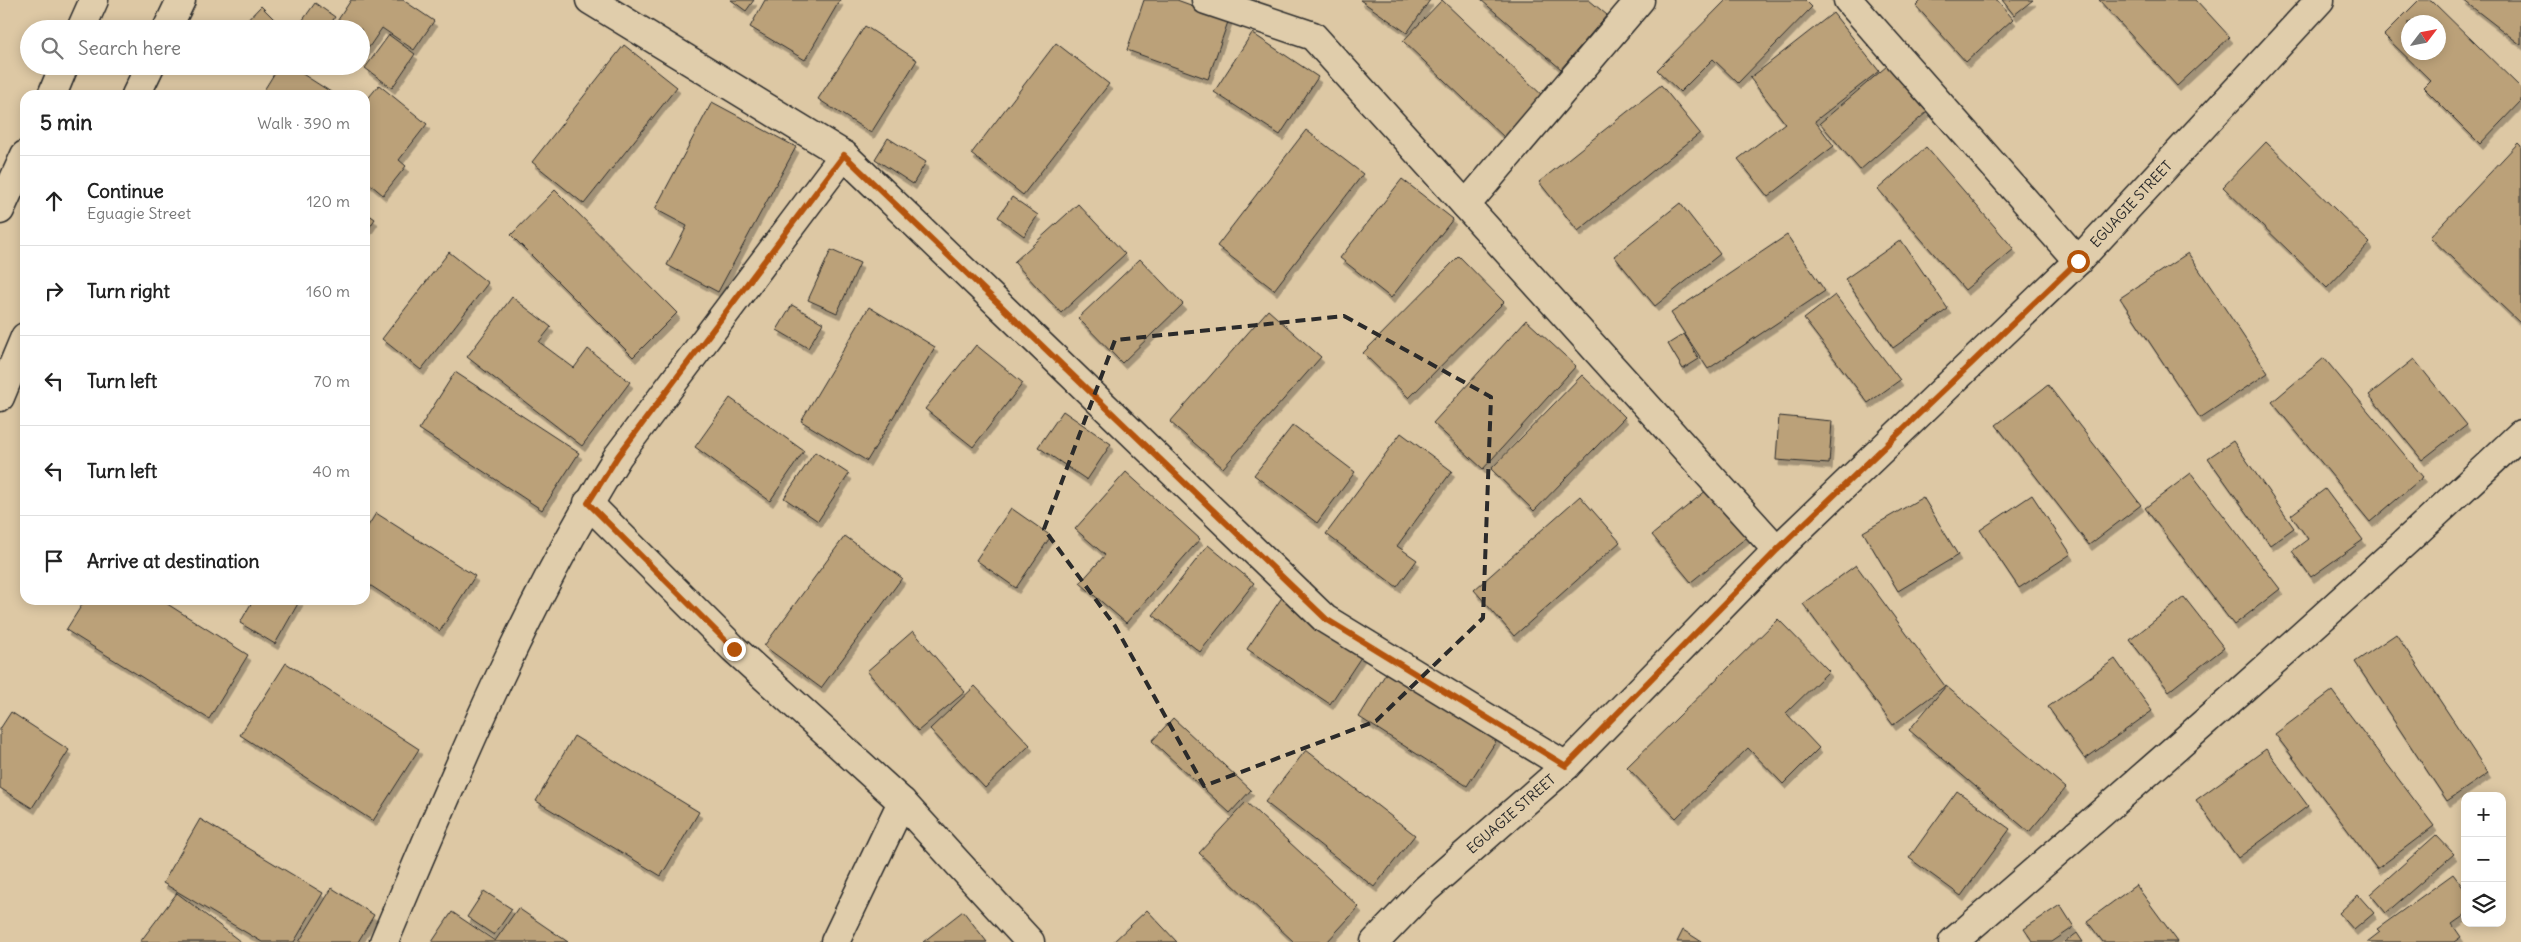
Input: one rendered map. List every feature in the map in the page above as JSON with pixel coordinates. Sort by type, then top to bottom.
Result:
[{"type":"street","points":[[85,20],[94,0]]},
{"type":"street","points":[[171,20],[181,0]]},
{"type":"street","points":[[590,0],[844,155],[1326,619],[1566,766]]},
{"type":"street","points":[[1206,0],[1312,36],[1777,550]]},
{"type":"street","points":[[1466,205],[1640,0]]},
{"type":"street","points":[[1848,0],[2078,261]]},
{"type":"street","name":"EGUAGIE STREET","points":[[1375,942],[1426,889],[1566,766],[1777,550],[2078,261],[2320,0]]},
{"type":"street","points":[[54,90],[60,75]]},
{"type":"street","points":[[138,90],[146,75]]},
{"type":"street","points":[[384,942],[436,818],[539,595],[588,503],[618,456],[844,155]]},
{"type":"street","points":[[0,210],[20,166]]},
{"type":"street","points":[[0,397],[20,349]]},
{"type":"street","points":[[1953,942],[2090,824],[2414,534],[2521,434]]},
{"type":"street","points":[[588,503],[734,649],[902,802],[1030,942]]},
{"type":"street","points":[[835,942],[902,802]]},
{"type":"highlighted area","points":[[1344,316],[1491,397],[1483,618],[1376,721],[1204,786],[1115,626],[1044,529],[1115,340]]},
{"type":"building","points":[[351,0],[403,0],[434,21],[414,50],[382,28],[370,46],[370,20],[338,20]]},
{"type":"building","points":[[731,0],[754,0],[746,11]]},
{"type":"building","points":[[765,0],[840,0],[805,60],[750,27]]},
{"type":"building","points":[[1144,0],[1177,0],[1229,19],[1208,79],[1127,50]]},
{"type":"building","points":[[1360,0],[1430,0],[1407,33]]},
{"type":"building","points":[[1442,0],[1545,98],[1506,139],[1403,41]]},
{"type":"building","points":[[1481,0],[1589,0],[1607,15],[1561,69]]},
{"type":"building","points":[[1726,0],[1805,0],[1812,7],[1738,83],[1713,59],[1680,92],[1657,70]]},
{"type":"building","points":[[1922,0],[1997,0],[2013,19],[1966,62],[1916,6]]},
{"type":"building","points":[[2002,0],[2033,0],[2014,15]]},
{"type":"building","points":[[2099,0],[2196,0],[2230,37],[2177,86]]},
{"type":"building","points":[[2419,0],[2431,0],[2521,88],[2521,101],[2480,144],[2423,87],[2430,80],[2410,60],[2446,60],[2446,15],[2404,15]]},
{"type":"building","points":[[2463,0],[2521,0],[2521,45]]},
{"type":"building","points":[[315,3],[335,17],[333,20],[303,20]]},
{"type":"building","points":[[261,6],[275,20],[248,20]]},
{"type":"building","points":[[1833,13],[1879,71],[1815,121],[1834,146],[1768,197],[1738,159],[1785,123],[1750,78]]},
{"type":"building","points":[[2401,18],[2401,52],[2384,35]]},
{"type":"building","points":[[865,26],[917,60],[871,133],[818,99]]},
{"type":"building","points":[[1252,33],[1318,77],[1280,135],[1214,92]]},
{"type":"building","points":[[389,35],[415,54],[392,88],[370,72],[370,61]]},
{"type":"building","points":[[1056,43],[1109,84],[1023,195],[971,154]]},
{"type":"building","points":[[624,45],[677,87],[584,204],[532,162]]},
{"type":"building","points":[[1887,66],[1927,112],[1860,170],[1820,123]]},
{"type":"building","points":[[273,75],[304,75],[328,90],[264,90]]},
{"type":"building","points":[[379,85],[427,124],[399,160],[406,166],[383,195],[370,184],[370,96]]},
{"type":"building","points":[[1661,85],[1700,133],[1578,231],[1539,182]]},
{"type":"building","points":[[712,102],[796,147],[718,292],[667,265],[687,226],[655,209]]},
{"type":"building","points":[[1306,130],[1363,174],[1274,290],[1217,246]]},
{"type":"building","points":[[888,138],[926,162],[913,184],[875,159]]},
{"type":"building","points":[[2266,142],[2370,243],[2327,288],[2223,187]]},
{"type":"building","points":[[2518,143],[2521,146],[2521,324],[2430,237]]},
{"type":"building","points":[[1926,147],[2014,249],[1965,290],[1878,189]]},
{"type":"building","points":[[1402,179],[1453,219],[1391,298],[1340,258]]},
{"type":"building","points":[[555,190],[677,313],[633,357],[511,235]]},
{"type":"building","points":[[1012,197],[1038,215],[1024,236],[998,217]]},
{"type":"building","points":[[1680,203],[1720,254],[1655,306],[1614,256]]},
{"type":"building","points":[[1078,204],[1125,254],[1061,313],[1014,262]]},
{"type":"building","points":[[370,216],[375,219],[370,226]]},
{"type":"building","points":[[1787,235],[1825,291],[1708,369],[1671,313]]},
{"type":"building","points":[[1901,240],[1948,309],[1893,348],[1845,279]]},
{"type":"building","points":[[831,250],[860,263],[837,313],[808,300]]},
{"type":"building","points":[[449,252],[488,283],[421,370],[382,339]]},
{"type":"building","points":[[2188,253],[2268,373],[2200,418],[2120,298]]},
{"type":"building","points":[[1459,256],[1504,302],[1409,398],[1363,353]]},
{"type":"building","points":[[1140,259],[1183,304],[1122,363],[1078,318]]},
{"type":"building","points":[[1835,295],[1900,380],[1868,403],[1804,319]]},
{"type":"building","points":[[512,297],[551,327],[539,342],[574,368],[588,349],[630,382],[582,446],[467,357]]},
{"type":"building","points":[[792,305],[823,323],[808,348],[777,330]]},
{"type":"building","points":[[869,307],[935,347],[867,461],[801,421]]},
{"type":"building","points":[[1268,310],[1321,357],[1223,468],[1170,422]]},
{"type":"building","points":[[1526,320],[1576,366],[1483,469],[1433,423]]},
{"type":"building","points":[[1684,334],[1699,359],[1683,369],[1668,344]]},
{"type":"building","points":[[976,345],[1023,383],[973,447],[925,409]]},
{"type":"building","points":[[2324,358],[2423,477],[2370,522],[2272,402]]},
{"type":"building","points":[[2414,359],[2467,425],[2422,460],[2369,395]]},
{"type":"building","points":[[455,372],[579,453],[542,510],[419,429]]},
{"type":"building","points":[[1582,375],[1625,417],[1534,511],[1491,469]]},
{"type":"building","points":[[2048,385],[2141,505],[2089,545],[1996,425]]},
{"type":"building","points":[[730,398],[804,451],[770,501],[695,447]]},
{"type":"building","points":[[1063,411],[1111,444],[1087,480],[1038,447]]},
{"type":"building","points":[[1779,416],[1832,421],[1829,464],[1776,460]]},
{"type":"building","points":[[1293,425],[1355,472],[1317,523],[1254,475]]},
{"type":"building","points":[[1401,433],[1452,471],[1397,546],[1417,560],[1397,587],[1326,534]]},
{"type":"building","points":[[2233,441],[2294,528],[2270,545],[2208,458]]},
{"type":"building","points":[[815,452],[849,474],[818,521],[784,498]]},
{"type":"building","points":[[1126,472],[1200,539],[1126,623],[1080,583],[1105,555],[1075,529]]},
{"type":"building","points":[[2191,473],[2280,589],[2234,625],[2145,508]]},
{"type":"building","points":[[1713,485],[1752,533],[1691,582],[1652,535]]},
{"type":"building","points":[[2325,489],[2363,540],[2311,577],[2292,551],[2308,539],[2291,515]]},
{"type":"building","points":[[2032,495],[2071,554],[2019,588],[1980,530]]},
{"type":"building","points":[[1580,496],[1620,542],[1514,636],[1474,590]]},
{"type":"building","points":[[1923,497],[1958,555],[1898,591],[1863,532]]},
{"type":"building","points":[[1011,508],[1051,536],[1016,588],[976,560]]},
{"type":"building","points":[[376,513],[475,576],[440,631],[370,585],[370,523]]},
{"type":"building","points":[[845,536],[902,578],[821,688],[764,646]]},
{"type":"building","points":[[1208,545],[1254,583],[1200,652],[1153,615]]},
{"type":"building","points":[[1856,565],[1945,686],[1893,725],[1803,604]]},
{"type":"building","points":[[1283,596],[1365,651],[1330,704],[1247,649]]},
{"type":"building","points":[[2184,597],[2224,648],[2169,691],[2130,640]]},
{"type":"building","points":[[82,605],[169,605],[248,655],[209,719],[66,630]]},
{"type":"building","points":[[250,605],[297,605],[275,644],[240,623]]},
{"type":"building","points":[[1778,619],[1829,671],[1786,713],[1819,748],[1783,784],[1748,748],[1676,818],[1627,767]]},
{"type":"building","points":[[913,631],[965,692],[918,731],[867,671]]},
{"type":"building","points":[[2396,634],[2488,773],[2447,801],[2355,662]]},
{"type":"building","points":[[2115,659],[2152,711],[2085,759],[2048,707]]},
{"type":"building","points":[[1393,662],[1502,732],[1467,786],[1359,717]]},
{"type":"building","points":[[286,663],[419,749],[373,821],[240,735]]},
{"type":"building","points":[[975,686],[1030,745],[985,788],[930,729]]},
{"type":"building","points":[[1946,686],[2066,788],[2029,832],[1909,730]]},
{"type":"building","points":[[2332,691],[2434,826],[2377,869],[2275,734]]},
{"type":"building","points":[[11,712],[69,750],[32,808],[0,788],[0,729]]},
{"type":"building","points":[[1173,718],[1251,790],[1230,813],[1152,741]]},
{"type":"building","points":[[574,736],[699,812],[661,876],[536,801]]},
{"type":"building","points":[[2266,749],[2308,806],[2238,858],[2196,800]]},
{"type":"building","points":[[1306,750],[1415,835],[1374,887],[1265,802]]},
{"type":"building","points":[[1957,791],[2010,829],[1961,896],[1909,858]]},
{"type":"building","points":[[1246,802],[1359,907],[1327,942],[1294,942],[1199,853]]},
{"type":"building","points":[[200,819],[323,893],[294,942],[262,942],[163,883]]},
{"type":"building","points":[[2436,835],[2454,854],[2386,913],[2370,894]]},
{"type":"building","points":[[2453,874],[2461,885],[2461,918],[2452,924],[2461,937],[2454,942],[2367,942],[2380,932],[2377,929]]},
{"type":"building","points":[[2136,885],[2178,942],[2103,942],[2087,921]]},
{"type":"building","points":[[332,888],[374,915],[358,942],[299,942]]},
{"type":"building","points":[[484,891],[512,909],[494,935],[467,917]]},
{"type":"building","points":[[177,893],[241,942],[140,942]]},
{"type":"building","points":[[2358,895],[2374,913],[2354,930],[2339,913]]},
{"type":"building","points":[[2060,905],[2074,927],[2052,942],[2033,942],[2024,929]]},
{"type":"building","points":[[518,908],[568,942],[432,942],[452,912],[495,941]]},
{"type":"building","points":[[1147,910],[1177,942],[1113,942]]},
{"type":"building","points":[[963,911],[987,942],[923,942]]},
{"type":"building","points":[[1683,930],[1702,942],[1677,942]]},
{"type":"building","points":[[2077,933],[2083,942],[2065,942]]},
{"type":"route","points":[[734,649],[588,503],[618,456],[844,155],[1326,619],[1566,766],[1777,550],[2078,261]]}]
